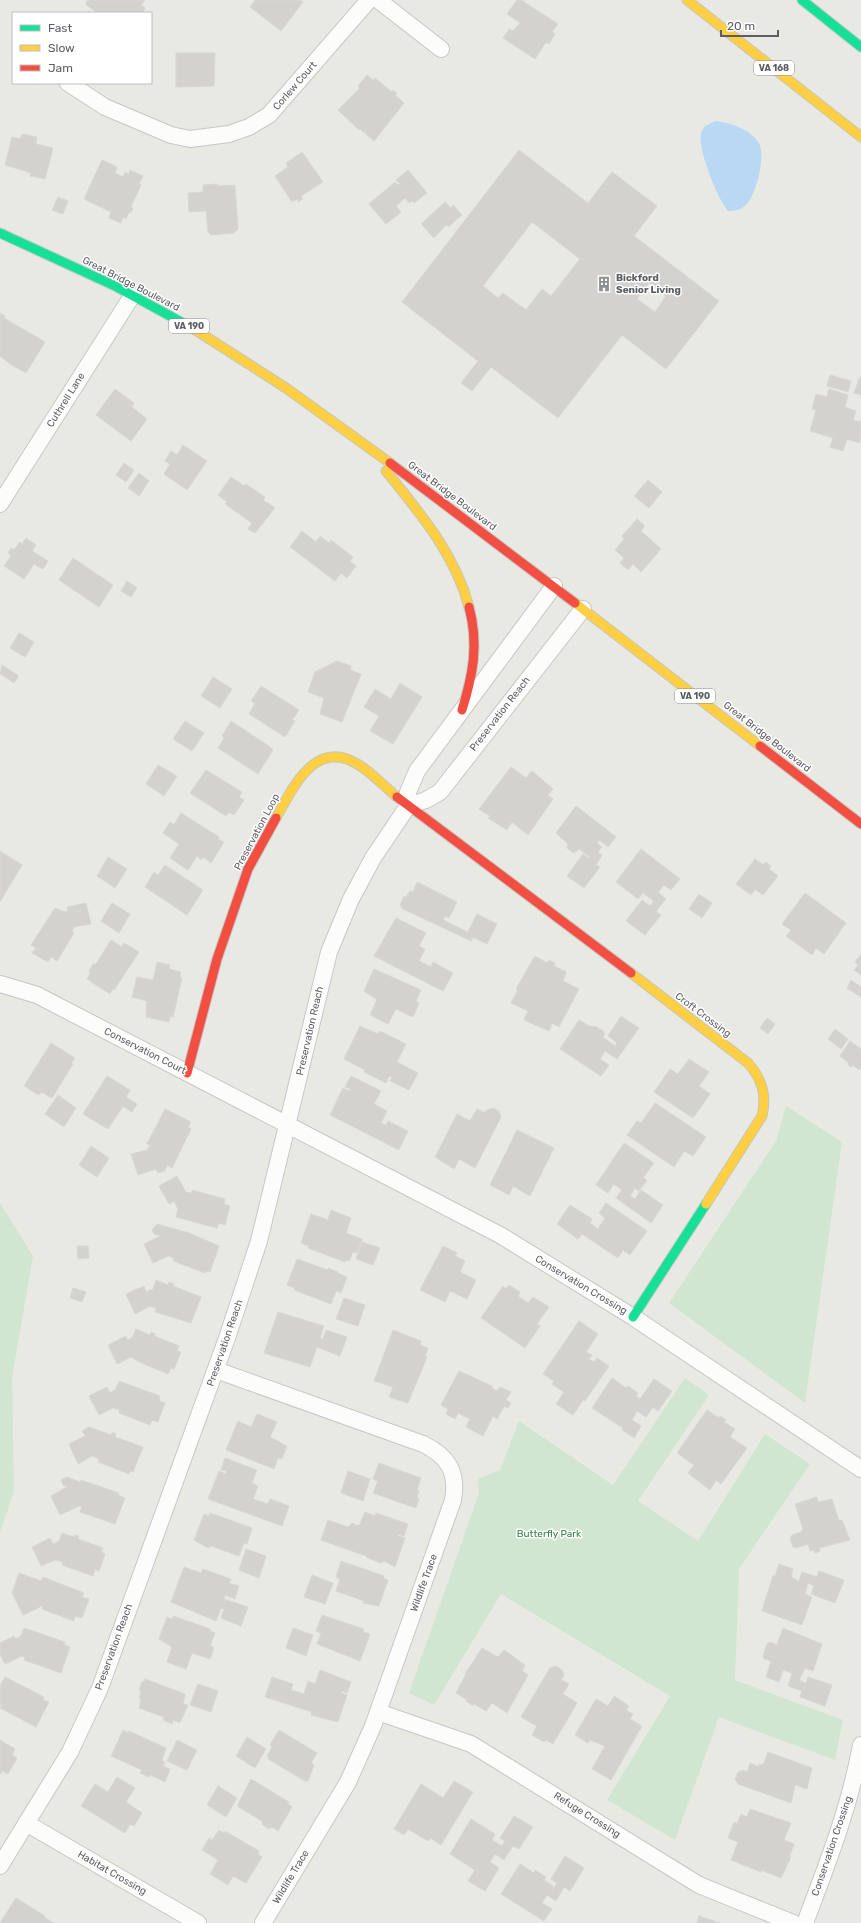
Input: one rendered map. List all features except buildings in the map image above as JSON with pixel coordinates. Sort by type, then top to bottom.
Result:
[{"type":"main road","name":"VA 168","points":[[687,0],[861,137]]},
{"type":"main road","points":[[802,0],[861,47]]},
{"type":"main road","name":"Great Bridge Boulevard","points":[[0,233],[132,296],[172,317],[224,347],[292,393],[364,444],[554,586],[861,824]]},
{"type":"main road","points":[[364,444],[429,523],[463,581],[472,611],[475,642],[472,678],[462,710]]},
{"type":"main road","name":"Preservation Loop","points":[[187,1073],[217,959],[248,869],[296,782],[308,767],[321,758],[338,757],[358,764],[408,806]]},
{"type":"main road","name":"Croft Crossing","points":[[408,806],[470,851],[748,1063],[761,1079],[765,1096],[762,1116],[633,1317]]},
{"type":"street","name":"Corlew Court","points":[[70,84],[105,107],[172,135],[190,139],[229,134],[249,127],[269,115],[370,0]]},
{"type":"street","points":[[378,0],[441,49]]},
{"type":"street","name":"Cuthrell Lane","points":[[0,504],[132,296]]},
{"type":"street","name":"Preservation Reach","points":[[0,1866],[70,1752],[100,1688],[216,1370],[259,1242],[329,952],[351,899],[372,858],[408,806],[408,792],[417,771],[554,586]]},
{"type":"street","name":"Preservation Reach","points":[[408,806],[426,800],[440,792],[583,609]]},
{"type":"street","name":"Conservation Court","points":[[0,984],[38,995],[287,1125]]},
{"type":"street","name":"Conservation Crossing","points":[[287,1125],[500,1236],[633,1317],[861,1469]]},
{"type":"street","name":"Wildlife Trace","points":[[216,1370],[423,1444],[436,1450],[445,1458],[451,1468],[454,1479],[453,1500],[378,1712],[348,1782],[263,1923]]},
{"type":"street","name":"Refuge Crossing","points":[[378,1712],[470,1744],[699,1885],[793,1923]]},
{"type":"street","name":"Conservation Crossing","points":[[805,1923],[848,1800],[861,1744]]},
{"type":"street","name":"Habitat Crossing","points":[[26,1823],[198,1923]]},
{"type":"green space","points":[[786,1106],[842,1142],[805,1403],[669,1303],[776,1141]]},
{"type":"green space","points":[[0,1203],[33,1256],[12,1378],[14,1492],[0,1532]]},
{"type":"green space","name":"Butterfly Park","points":[[685,1378],[709,1395],[638,1501],[698,1541],[765,1434],[810,1464],[739,1569],[735,1680],[843,1720],[835,1760],[719,1717],[675,1840],[607,1800],[670,1696],[501,1594],[434,1705],[409,1693],[479,1493],[478,1479],[500,1470],[519,1421],[613,1485]]},
{"type":"water","points":[[716,121],[728,123],[745,130],[755,138],[761,149],[761,166],[753,194],[745,206],[733,211],[728,211],[719,196],[709,174],[702,150],[701,132],[705,126]]},
{"type":"traffic: fast","points":[[802,0],[861,47]]},
{"type":"traffic: fast","points":[[0,233],[115,286],[194,329]]},
{"type":"traffic: fast","points":[[633,1317],[706,1204]]},
{"type":"traffic: slow","points":[[687,0],[861,137]]},
{"type":"traffic: slow","points":[[194,329],[286,388],[390,463]]},
{"type":"traffic: slow","points":[[386,471],[424,519],[446,552],[463,588],[469,607]]},
{"type":"traffic: slow","points":[[575,603],[760,746]]},
{"type":"traffic: slow","points":[[276,818],[290,793],[307,770],[318,762],[330,757],[343,758],[359,765],[397,797]]},
{"type":"traffic: slow","points":[[631,973],[748,1063],[760,1081],[764,1101],[762,1116],[706,1204]]},
{"type":"traffic: jam","points":[[390,463],[575,603]]},
{"type":"traffic: jam","points":[[462,710],[472,672],[474,647],[474,634],[469,607]]},
{"type":"traffic: jam","points":[[760,746],[861,824]]},
{"type":"traffic: jam","points":[[397,797],[631,973]]},
{"type":"traffic: jam","points":[[187,1073],[217,959],[248,869],[276,818]]},
{"type":"place","name":"Bickford Senior Living","points":[[604,284]]}]
